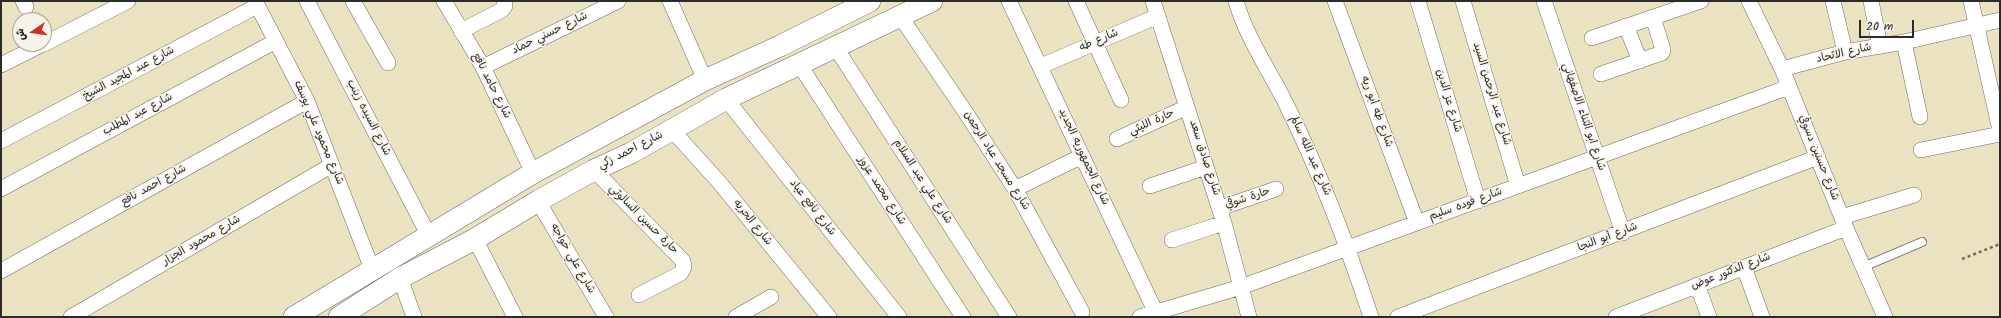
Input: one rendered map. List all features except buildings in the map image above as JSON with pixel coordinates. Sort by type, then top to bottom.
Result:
[{"type":"street","points":[[52,40],[128,1]]},
{"type":"street","name":"شارع السيده زينب","points":[[307,1],[429,236]]},
{"type":"street","points":[[352,1],[388,63]]},
{"type":"street","name":"شارع حامد نافع","points":[[444,1],[483,67],[533,173]]},
{"type":"street","points":[[461,31],[502,10],[505,6],[504,1]]},
{"type":"street","name":"شارع حسني حماد","points":[[483,67],[618,1]]},
{"type":"street","points":[[670,1],[705,80]]},
{"type":"street","points":[[294,317],[533,173],[705,80],[780,46],[870,1]]},
{"type":"street","name":"شارع احمد زكي","points":[[339,317],[400,278],[475,239],[538,200],[594,170],[631,153],[726,99],[836,48],[932,1]]},
{"type":"street","name":"شارع الجمهوريه الجديد","points":[[1009,1],[1041,66],[1156,313]]},
{"type":"street","points":[[1076,1],[1096,42],[1121,100]]},
{"type":"street","name":"شارع صادق سعد","points":[[1153,1],[1220,208],[1249,317]]},
{"type":"street","name":"شارع عبد الله سالم","points":[[1236,1],[1249,35],[1289,110],[1316,169],[1348,248],[1371,317]]},
{"type":"street","name":"شارع طه أبو ريه","points":[[1335,1],[1417,223]]},
{"type":"street","name":"شارع عز الدين","points":[[1418,1],[1478,201]]},
{"type":"street","name":"شارع عبد الرحمن السيد","points":[[1463,1],[1518,186]]},
{"type":"street","name":"شارع ابو الثناء الاصفهاني","points":[[1544,1],[1623,233]]},
{"type":"street","points":[[1592,38],[1701,1]]},
{"type":"street","name":"شارع حسنين دسوقي","points":[[1749,1],[1782,69],[1844,222],[1885,317]]},
{"type":"street","points":[[1833,1],[1845,52]]},
{"type":"street","points":[[1871,1],[1880,46]]},
{"type":"street","points":[[1971,1],[2000,130]]},
{"type":"street","name":"شارع محمود علي يوسف","points":[[256,4],[307,101],[372,269]]},
{"type":"street","name":"شارع عبد المجيد الشيخ","points":[[1,141],[256,4]]},
{"type":"street","name":"شارع مسجد عباد الرحمن","points":[[900,16],[970,119],[1015,189],[1082,312]]},
{"type":"street","name":"شارع طه","points":[[1041,66],[1158,16]]},
{"type":"street","points":[[1601,74],[1662,53],[1663,50],[1653,17]]},
{"type":"street","name":"شارع الاتحاد","points":[[1782,69],[1845,52],[1977,27],[2000,20]]},
{"type":"street","points":[[1626,26],[1640,61]]},
{"type":"street","name":"شارع عبد المطلب","points":[[1,188],[276,41]]},
{"type":"street","points":[[1904,42],[1920,117]]},
{"type":"street","name":"شارع علي عبد السلام","points":[[836,48],[1009,317]]},
{"type":"street","points":[[1,65],[28,52]]},
{"type":"street","name":"شارع محمد عزوز","points":[[799,64],[963,317]]},
{"type":"street","name":"شارع فوده سليم","points":[[1140,317],[1241,287],[1789,87]]},
{"type":"street","name":"شارع نافع عياد","points":[[726,99],[899,317]]},
{"type":"street","name":"شارع احمد نافع","points":[[1,271],[307,101]]},
{"type":"street","name":"حارة الليثي","points":[[1117,139],[1187,107]]},
{"type":"street","points":[[617,128],[631,153]]},
{"type":"street","name":"شارع الحريه","points":[[672,130],[719,182],[829,317]]},
{"type":"street","points":[[1921,150],[2000,134]]},
{"type":"street","points":[[1015,189],[1082,156]]},
{"type":"street","name":"شارع أبو النجا","points":[[1398,317],[1623,233],[1818,157]]},
{"type":"street","name":"شارع محمود الجزار","points":[[71,317],[332,165]]},
{"type":"street","points":[[1150,186],[1206,167]]},
{"type":"street","name":"حارة حسين السالوتي","points":[[594,170],[683,261],[684,267],[681,273],[639,295]]},
{"type":"street","name":"حارة شوقي","points":[[1220,208],[1276,189]]},
{"type":"street","name":"شارع الدكتور عوض","points":[[1616,317],[1744,267],[1844,222],[1914,196]]},
{"type":"street","name":"شارع علي خواجه","points":[[538,200],[606,317]]},
{"type":"street","points":[[1172,240],[1224,223]]},
{"type":"street","points":[[475,239],[515,317]]},
{"type":"street","points":[[1744,267],[1762,317]]},
{"type":"street","points":[[400,278],[414,317]]},
{"type":"street","points":[[1697,285],[1709,317]]},
{"type":"street","points":[[736,317],[771,297]]},
{"type":"lane","points":[[1863,267],[1922,242]]},
{"type":"path","points":[[1962,260],[2000,244]]}]
